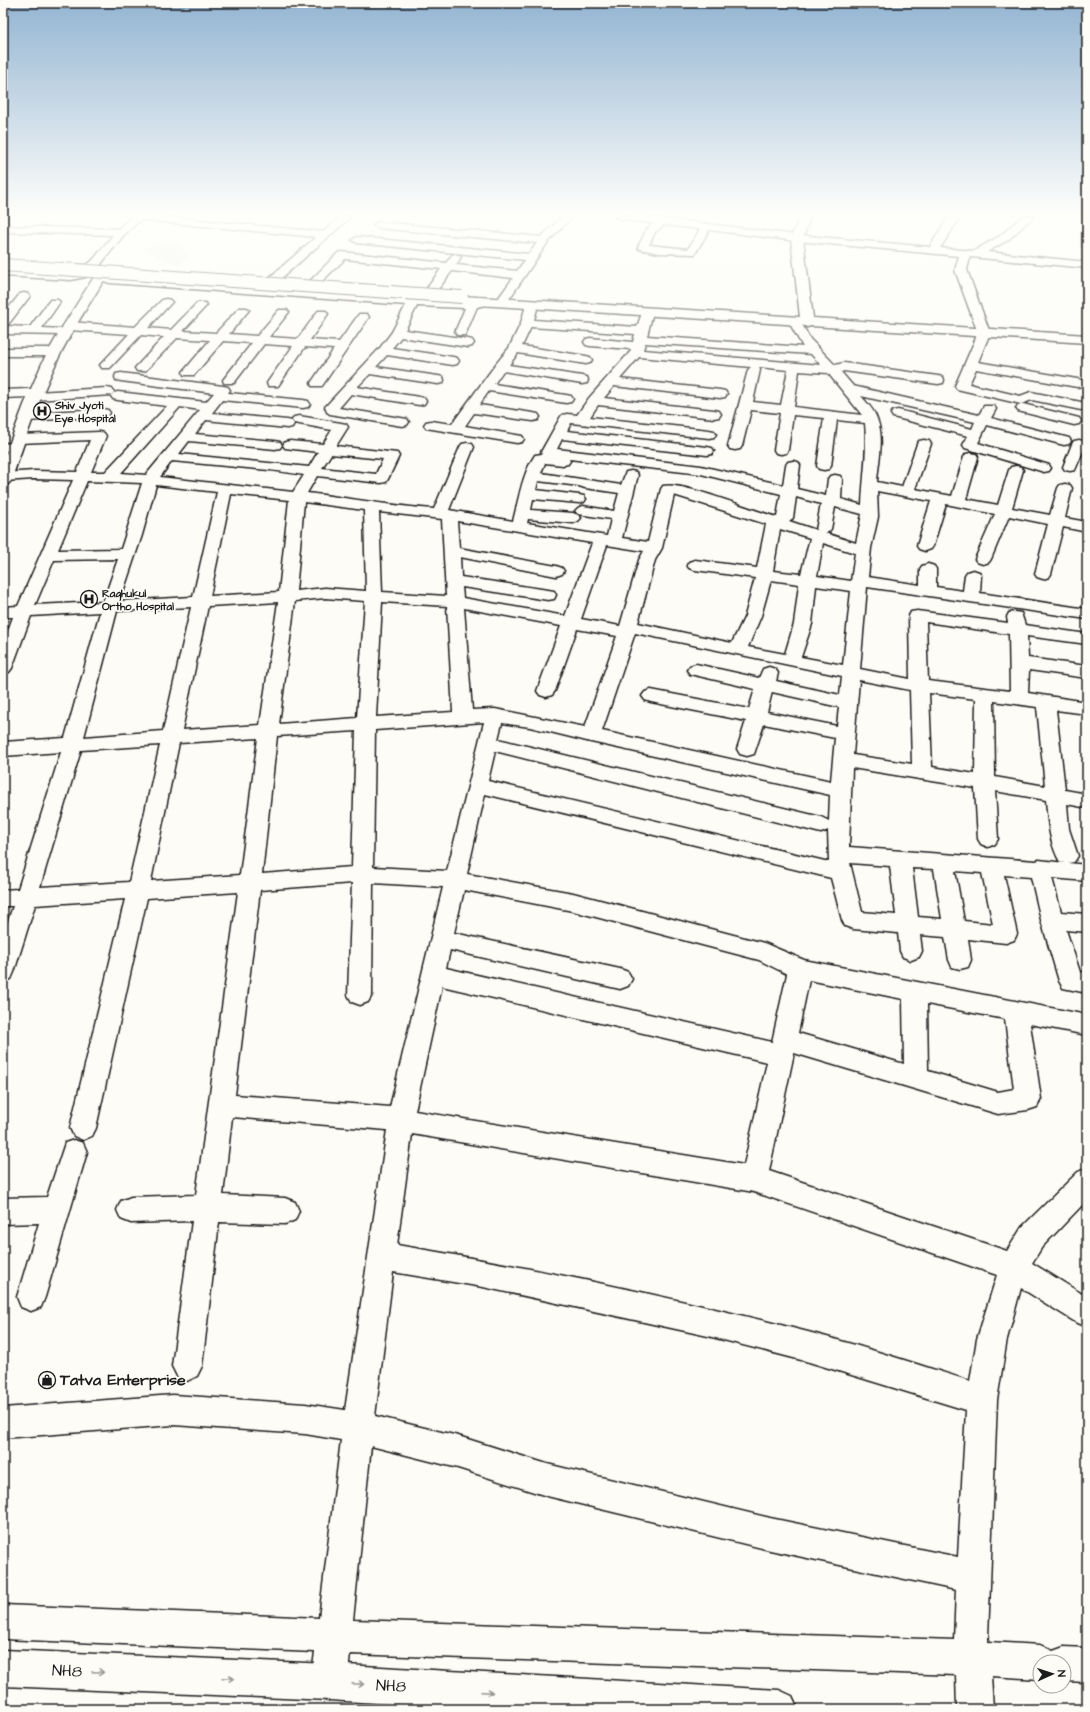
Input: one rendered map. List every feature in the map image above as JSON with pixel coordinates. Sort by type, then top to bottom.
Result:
[{"type":"main road","points":[[11,444],[27,417],[32,395],[51,359],[64,329],[82,296]]},
{"type":"main road","points":[[384,296],[465,301],[486,300],[803,322],[1087,336]]},
{"type":"main road","points":[[399,296],[465,301]]},
{"type":"main road","points":[[801,296],[803,322]]},
{"type":"main road","points":[[502,302],[803,322]]},
{"type":"main road","points":[[3,475],[11,444],[32,395],[48,352],[64,329]]},
{"type":"main road","points":[[983,331],[1087,339]]},
{"type":"main road","name":"NH8","points":[[3,1668],[329,1682],[778,1709]]},
{"type":"street","points":[[3,323],[24,296]]},
{"type":"street","points":[[141,368],[174,334],[205,296]]},
{"type":"street","points":[[325,296],[413,302],[465,301],[464,337],[398,333]]},
{"type":"street","points":[[478,296],[486,300]]},
{"type":"street","points":[[502,302],[506,296]]},
{"type":"street","points":[[971,296],[983,331],[962,386],[1021,400],[1030,396],[1081,406]]},
{"type":"street","points":[[106,365],[139,331],[166,299]]},
{"type":"street","points":[[23,352],[54,302]]},
{"type":"street","points":[[402,422],[335,411],[332,407],[384,351],[398,333],[413,302]]},
{"type":"street","points":[[456,429],[500,367],[515,350],[527,323],[532,304]]},
{"type":"street","points":[[189,372],[221,337],[239,307],[255,305]]},
{"type":"street","points":[[228,380],[260,340],[287,310],[270,306]]},
{"type":"street","points":[[273,383],[301,343],[327,312],[311,309]]},
{"type":"street","points":[[581,420],[594,401],[612,382],[637,346],[647,312]]},
{"type":"street","points":[[317,383],[364,314]]},
{"type":"street","points":[[803,322],[805,341],[832,370],[867,412],[871,420],[874,443],[870,485],[870,517],[862,550],[834,862],[841,873],[853,920],[1006,934],[991,865]]},
{"type":"street","points":[[527,323],[637,346],[709,372]]},
{"type":"street","points":[[3,345],[8,330],[36,331],[64,329],[139,331],[342,346]]},
{"type":"street","points":[[590,342],[637,346],[832,370],[844,367],[938,380]]},
{"type":"street","points":[[637,346],[814,351]]},
{"type":"street","points":[[515,350],[586,360]]},
{"type":"street","points":[[384,351],[453,361]]},
{"type":"street","points":[[3,352],[48,352]]},
{"type":"street","points":[[971,364],[1077,383]]},
{"type":"street","points":[[500,367],[582,380]]},
{"type":"street","points":[[367,370],[438,380]]},
{"type":"street","points":[[735,446],[754,370]]},
{"type":"street","points":[[781,450],[793,372]]},
{"type":"street","points":[[3,972],[72,745],[110,606],[150,480],[224,390],[121,377]]},
{"type":"street","points":[[612,382],[720,394]]},
{"type":"street","points":[[486,387],[566,399]]},
{"type":"street","points":[[848,389],[947,411],[986,414],[1064,441]]},
{"type":"street","points":[[349,390],[419,401]]},
{"type":"street","points":[[3,394],[112,394],[177,403],[206,411],[341,427],[297,497],[287,597],[268,732],[250,883],[187,1366]]},
{"type":"street","points":[[220,396],[303,404]]},
{"type":"street","points":[[894,398],[888,411],[975,434]]},
{"type":"street","points":[[947,411],[956,400]]},
{"type":"street","points":[[1021,400],[1022,408],[1074,421]]},
{"type":"street","points":[[594,401],[714,414]]},
{"type":"street","points":[[110,476],[177,403]]},
{"type":"street","points":[[746,406],[871,420]]},
{"type":"street","points":[[470,408],[533,417]]},
{"type":"street","points":[[27,417],[103,413]]},
{"type":"street","points":[[986,414],[970,445],[1044,468]]},
{"type":"street","points":[[824,466],[831,415]]},
{"type":"street","points":[[709,434],[566,418],[548,452],[689,469],[749,481],[870,511]]},
{"type":"street","points":[[431,425],[517,439]]},
{"type":"street","points":[[557,434],[707,451]]},
{"type":"street","points":[[3,668],[24,611],[99,436],[11,444]]},
{"type":"street","points":[[186,436],[275,445]]},
{"type":"street","points":[[907,492],[924,444]]},
{"type":"street","points":[[1070,467],[1079,444],[1087,446]]},
{"type":"street","points":[[170,457],[381,479],[392,456],[290,445]]},
{"type":"street","points":[[463,718],[452,551],[444,515],[467,447]]},
{"type":"street","points":[[958,501],[971,457]]},
{"type":"street","points":[[520,520],[532,476],[540,458],[587,464]]},
{"type":"street","points":[[738,650],[754,616],[764,574],[789,492],[793,465]]},
{"type":"street","points":[[683,485],[689,469]]},
{"type":"street","points":[[983,559],[1004,510],[1016,470]]},
{"type":"street","points":[[3,475],[110,476],[225,488],[444,515],[520,520],[607,541],[654,548]]},
{"type":"street","points":[[532,476],[581,483],[629,482],[620,516],[607,541],[571,622],[546,691]]},
{"type":"street","points":[[747,749],[765,685],[803,624],[808,580],[820,535],[831,502],[835,479]]},
{"type":"street","points":[[744,503],[749,481]]},
{"type":"street","points":[[870,485],[1087,527]]},
{"type":"street","points":[[31,1297],[79,1140],[138,890],[225,488]]},
{"type":"street","points":[[1043,574],[1066,488]]},
{"type":"street","points":[[591,736],[628,629],[648,560],[654,548],[668,489],[780,519],[862,550]]},
{"type":"street","points":[[527,494],[578,510],[620,516]]},
{"type":"street","points":[[925,546],[940,498]]},
{"type":"street","points":[[360,995],[366,725],[374,596],[371,506]]},
{"type":"street","points":[[520,520],[578,510]]},
{"type":"street","points":[[452,551],[556,571]]},
{"type":"street","points":[[48,555],[127,554]]},
{"type":"street","points":[[696,565],[808,580],[923,590],[971,596],[1087,614]]},
{"type":"street","points":[[922,772],[918,686],[917,616],[928,569]]},
{"type":"street","points":[[971,596],[973,575]]},
{"type":"street","points":[[454,581],[548,596]]},
{"type":"street","points":[[3,612],[287,597],[325,593],[456,602],[571,622],[628,629],[918,686],[1087,708]]},
{"type":"street","points":[[1012,603],[1018,630],[1020,663],[1019,698]]},
{"type":"street","points":[[917,616],[1087,639]]},
{"type":"street","points":[[1020,663],[1087,672]]},
{"type":"street","points":[[696,670],[849,703]]},
{"type":"street","points":[[985,695],[985,782],[988,839]]},
{"type":"street","points":[[651,696],[846,734]]},
{"type":"street","points":[[1046,702],[1059,829],[1067,856]]},
{"type":"street","points":[[329,1682],[358,1428],[401,1120],[477,785],[496,715]]},
{"type":"street","points":[[3,749],[268,732],[496,715],[530,721],[591,736],[840,790]]},
{"type":"street","points":[[488,743],[821,825]]},
{"type":"street","points":[[843,760],[985,782],[1087,801]]},
{"type":"street","points":[[477,785],[834,862],[900,858],[1087,873]]},
{"type":"street","points":[[900,858],[911,952]]},
{"type":"street","points":[[943,861],[960,960]]},
{"type":"street","points":[[1039,868],[1052,920],[1071,981],[1087,983]]},
{"type":"street","points":[[3,898],[250,883],[362,874],[456,880],[573,902],[764,952],[800,969],[1087,1025]]},
{"type":"street","points":[[1052,920],[1087,923]]},
{"type":"street","points":[[442,939],[620,979]]},
{"type":"street","points":[[754,1179],[800,969]]},
{"type":"street","points":[[433,974],[783,1048],[916,1079],[998,1103],[1028,1099],[1016,1011]]},
{"type":"street","points":[[915,992],[916,1079]]},
{"type":"street","points":[[221,1105],[401,1120],[754,1179],[1013,1267],[1087,1313]]},
{"type":"street","points":[[975,1709],[971,1637],[973,1577],[978,1512],[982,1400],[992,1339],[1013,1267],[1032,1236],[1087,1181]]},
{"type":"street","points":[[131,1210],[208,1208],[285,1211]]},
{"type":"street","points":[[3,1211],[57,1210]]},
{"type":"street","points":[[382,1256],[483,1273],[708,1322],[891,1371],[982,1400]]},
{"type":"street","points":[[3,1423],[173,1410],[305,1419],[358,1428],[458,1452],[554,1482],[770,1534],[973,1577]]},
{"type":"street","points":[[3,1622],[334,1636],[972,1658],[1032,1662]]},
{"type":"street","points":[[1072,1664],[1087,1665]]},
{"type":"place","name":"Shiv Jyoti Eye Hospital","points":[[42,411]]},
{"type":"place","name":"Raghukul Ortho Hospital","points":[[89,599]]},
{"type":"place","name":"Tatva Enterprise","points":[[47,1380]]}]
